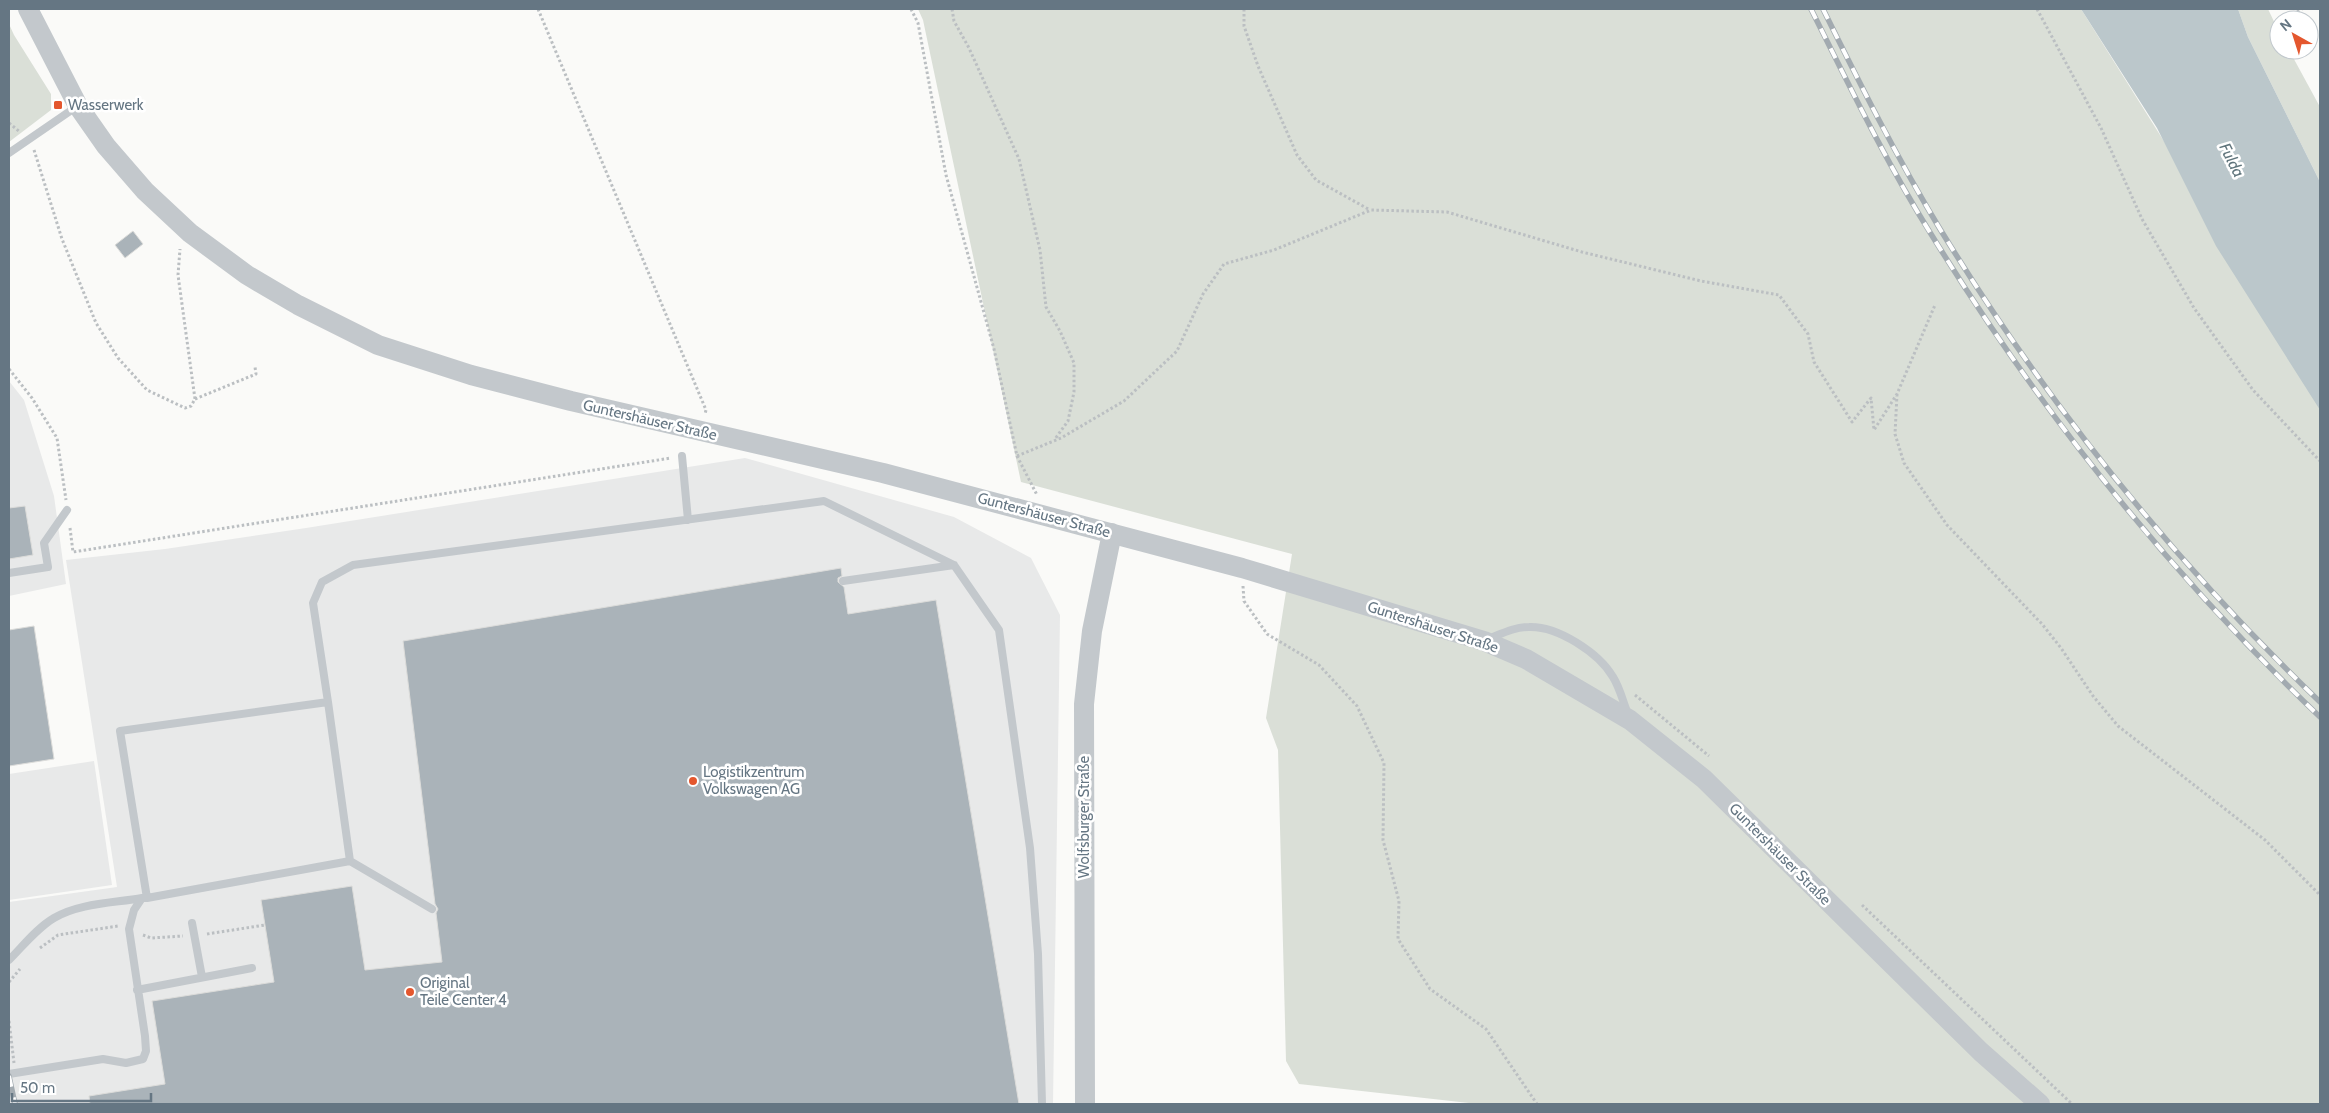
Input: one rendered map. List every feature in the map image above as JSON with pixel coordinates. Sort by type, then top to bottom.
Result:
[{"type":"street","name":"Guntershäuser Straße","points":[[28,9],[78,106],[106,146],[145,191],[190,234],[247,275],[298,305],[378,345],[472,375],[702,433],[882,473],[1242,568],[1484,641],[1526,659],[1630,720],[1704,779],[1981,1052],[2040,1104]]},
{"type":"street","name":"Wolfsburger Straße","points":[[1085,1104],[1084,704],[1092,631],[1112,533]]},
{"type":"lane","points":[[9,153],[78,106]]},
{"type":"lane","points":[[682,456],[688,520]]},
{"type":"lane","points":[[350,861],[313,603],[322,582],[335,573],[353,565],[824,501],[954,565],[998,630],[1030,848],[1038,954],[1042,1104]]},
{"type":"lane","points":[[9,572],[48,567],[44,542],[67,510]]},
{"type":"lane","points":[[843,581],[954,565]]},
{"type":"lane","points":[[1484,641],[1512,629],[1530,627],[1549,630],[1569,638],[1592,654],[1613,677],[1630,720]]},
{"type":"lane","points":[[12,1074],[102,1059],[126,1064],[143,1059],[146,1051],[129,929],[134,910],[144,898],[120,731],[328,702]]},
{"type":"lane","points":[[9,960],[39,929],[55,917],[78,909],[350,861],[432,909]]},
{"type":"lane","points":[[192,923],[202,977]]},
{"type":"lane","points":[[137,990],[252,968]]},
{"type":"path","points":[[538,9],[706,410],[702,433]]},
{"type":"path","points":[[911,9],[918,23],[946,175],[994,349],[1017,456],[1037,494]]},
{"type":"path","points":[[952,9],[954,22],[968,48],[1018,159],[1040,250],[1046,307],[1060,331],[1074,363],[1074,392],[1068,421],[1054,441]]},
{"type":"path","points":[[1244,9],[1244,26],[1258,66],[1297,155],[1316,180],[1371,210]]},
{"type":"path","points":[[2037,9],[2101,128],[2142,219],[2194,308],[2252,390],[2320,461]]},
{"type":"path","points":[[27,139],[32,142],[69,258],[96,322],[118,358],[147,390],[184,408],[191,406],[195,399],[178,275],[180,245],[190,234]]},
{"type":"path","points":[[1017,456],[1054,441],[1124,401],[1177,351],[1203,294],[1224,264],[1274,250],[1371,210],[1446,212],[1582,252],[1701,281],[1779,295],[1808,334],[1814,362],[1852,422],[1871,398],[1874,430],[1897,394],[1936,305]]},
{"type":"path","points":[[195,399],[256,374],[255,367]]},
{"type":"path","points":[[9,369],[10,374],[32,398],[57,438],[73,552],[682,456]]},
{"type":"path","points":[[1897,394],[1895,434],[1904,463],[1947,525],[2042,624],[2061,648],[2093,696],[2118,726],[2265,840],[2320,895]]},
{"type":"path","points":[[1242,568],[1244,601],[1267,634],[1319,665],[1357,706],[1384,763],[1383,840],[1399,901],[1398,939],[1430,989],[1486,1029],[1537,1104]]},
{"type":"path","points":[[39,949],[58,935],[117,925],[151,938],[194,936],[265,925]]},
{"type":"path","points":[[9,982],[27,962]]},
{"type":"path","points":[[9,1021],[12,1074]]},
{"type":"shaded area","points":[[918,9],[2081,9],[2320,390],[2320,1104],[1478,1104],[1299,1084],[1286,1061],[1278,750],[1266,718],[1292,554],[1021,482],[923,20]]},
{"type":"shaded area","points":[[2238,9],[2268,9],[2269,60],[2294,60],[2320,107],[2320,182],[2248,37]]},
{"type":"shaded area","points":[[9,24],[51,94],[51,110],[9,142]]},
{"type":"shaded area","points":[[9,381],[24,400],[54,496],[66,584],[9,596]]},
{"type":"shaded area","points":[[745,458],[954,517],[1031,558],[1060,615],[1053,1104],[9,1104],[9,902],[117,887],[66,560],[165,549],[306,528]]},
{"type":"shaded area","points":[[94,761],[112,885],[9,900],[9,774]]},
{"type":"water","name":"Fulda","points":[[2081,9],[2238,9],[2248,37],[2320,182],[2320,410],[2216,246],[2157,128]]},
{"type":"building","points":[[133,231],[143,244],[125,258],[115,245]]},
{"type":"building","points":[[25,506],[33,555],[9,559],[9,508]]},
{"type":"building","name":"Logistikzentrum Volkswagen AG","points":[[841,568],[842,576],[838,578],[838,582],[844,587],[848,614],[936,600],[1019,1104],[90,1104],[89,1096],[165,1084],[152,1001],[274,982],[261,900],[352,886],[365,970],[442,962],[436,913],[438,909],[435,904],[403,641]]},
{"type":"building","points":[[34,626],[54,759],[9,766],[9,630]]},
{"type":"railway","points":[[1811,9],[1868,123],[1914,207],[1973,300],[2062,427],[2110,488],[2211,606],[2320,717]]},
{"type":"railway","points":[[1823,9],[1879,120],[1940,229],[1981,293],[2068,418],[2115,478],[2214,593],[2266,649],[2320,702]]},
{"type":"railway","points":[[9,1076],[15,1104]]},
{"type":"place","name":"Wasserwerk","points":[[58,105]]},
{"type":"place","name":"Logistikzentrum Volkswagen AG","points":[[693,781]]},
{"type":"place","name":"Original Teile Center 4","points":[[410,992]]}]
